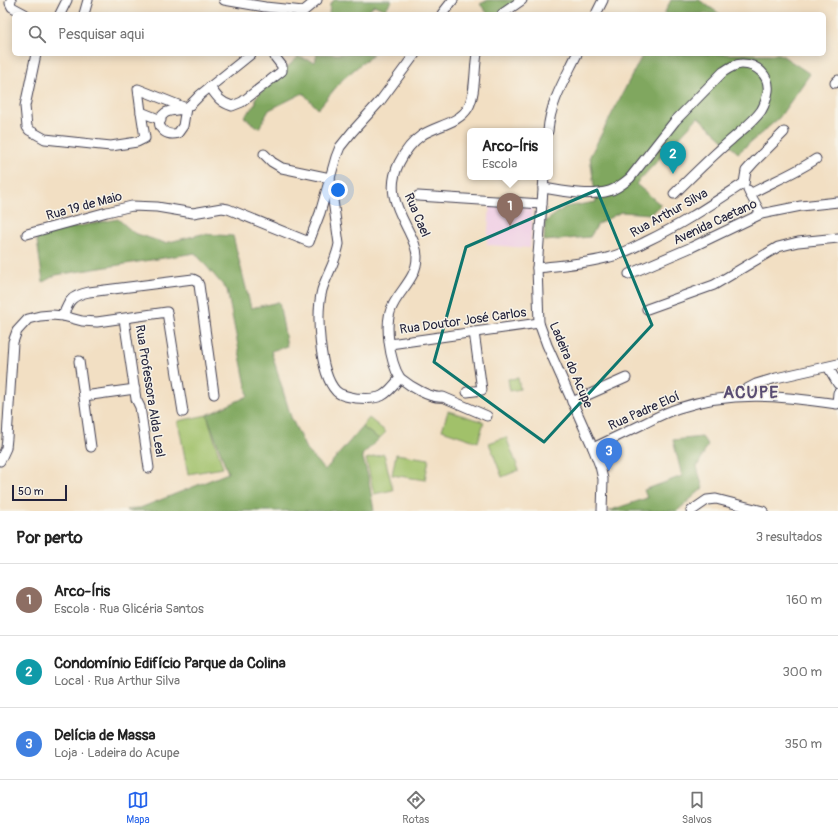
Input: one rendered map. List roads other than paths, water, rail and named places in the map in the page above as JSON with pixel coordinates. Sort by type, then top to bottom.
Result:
[{"type":"street","points":[[11,0],[10,3],[12,7],[21,12]]},
{"type":"street","points":[[61,12],[67,0]]},
{"type":"street","points":[[85,12],[88,0]]},
{"type":"street","points":[[224,0],[301,12],[317,0]]},
{"type":"street","points":[[444,12],[453,0]]},
{"type":"street","points":[[505,12],[522,0]]},
{"type":"street","points":[[597,12],[603,0]]},
{"type":"street","points":[[36,56],[25,99],[25,106],[27,127],[41,138],[111,146],[137,142],[144,138],[138,89],[186,108]]},
{"type":"street","points":[[186,108],[183,126],[178,133],[171,135],[163,132],[160,126],[162,116],[168,112],[186,108],[249,56]]},
{"type":"street","points":[[414,56],[381,100],[340,147],[336,157],[330,178],[339,244],[338,252],[324,283],[321,295],[320,346],[328,374],[337,391],[344,395],[356,398],[380,397],[390,390],[400,378],[406,383],[437,398],[443,398],[487,416]]},
{"type":"street","name":"Rua Cael","points":[[400,378],[395,371],[388,324],[390,310],[410,280],[417,258],[414,241],[400,213],[393,194],[393,180],[404,154],[415,141],[429,131],[455,120],[466,111],[471,100],[477,56]]},
{"type":"street","points":[[548,128],[550,112],[555,98],[576,56]]},
{"type":"street","points":[[210,87],[222,103],[232,106],[242,102],[282,71],[282,66],[275,57]]},
{"type":"street","points":[[543,188],[598,193],[610,191],[621,186],[630,178],[675,121],[723,72],[732,66],[742,64],[753,66],[762,71],[767,79],[768,90],[766,101],[761,111],[674,194]]},
{"type":"street","points":[[141,112],[161,120]]},
{"type":"street","points":[[761,214],[744,183],[746,171],[784,132]]},
{"type":"street","points":[[264,154],[272,162],[282,168],[330,178]]},
{"type":"street","points":[[750,194],[794,173],[816,158]]},
{"type":"street","name":"Rua 19 de Maio","points":[[27,234],[132,206],[157,207],[198,213],[222,208],[228,209],[308,242],[320,213],[330,178]]},
{"type":"street","name":"Ladeira do Acupe","points":[[544,180],[537,268],[539,323],[547,345],[593,448],[603,479],[602,511]]},
{"type":"street","name":"Rua Arthur Silva","points":[[537,268],[601,260],[628,250],[668,231],[744,183]]},
{"type":"street","points":[[418,196],[542,204]]},
{"type":"street","name":"Avenida Caetano","points":[[629,274],[692,247],[761,214],[796,207],[838,202]]},
{"type":"street","points":[[647,309],[714,285],[778,247],[798,242],[838,238]]},
{"type":"street","points":[[63,316],[68,302],[80,294],[193,279],[197,281],[199,285],[214,394]]},
{"type":"street","name":"Rua Professora Alda Leal","points":[[0,461],[6,448],[11,358],[14,336],[19,327],[28,319],[40,316],[63,316],[89,322],[124,319],[167,312],[183,412]]},
{"type":"street","name":"Rua Professora Alda Leal","points":[[124,319],[136,399],[140,407],[149,468]]},
{"type":"street","name":"Rua Doutor José Carlos","points":[[390,344],[539,323]]},
{"type":"street","points":[[467,392],[482,390],[474,332]]},
{"type":"street","points":[[79,361],[91,447]]},
{"type":"street","name":"Rua Padre Eloí","points":[[593,448],[666,412],[691,404],[730,396],[756,384],[788,375],[838,364]]},
{"type":"street","points":[[828,367],[838,384]]},
{"type":"street","points":[[572,402],[626,378]]},
{"type":"street","points":[[84,396],[135,389]]},
{"type":"street","name":"Rua Padre Eloí","points":[[730,396],[795,398],[837,404],[838,393]]},
{"type":"street","points":[[691,511],[707,500],[716,499],[763,511]]},
{"type":"place","name":"Condomínio Edifício Parque da Colina","points":[[673,174]]},
{"type":"place","name":"Arco-Íris","points":[[510,226]]},
{"type":"place","name":"Delícia de Massa","points":[[609,471]]},
{"type":"district","name":"ACUPE","points":[[751,392]]}]
